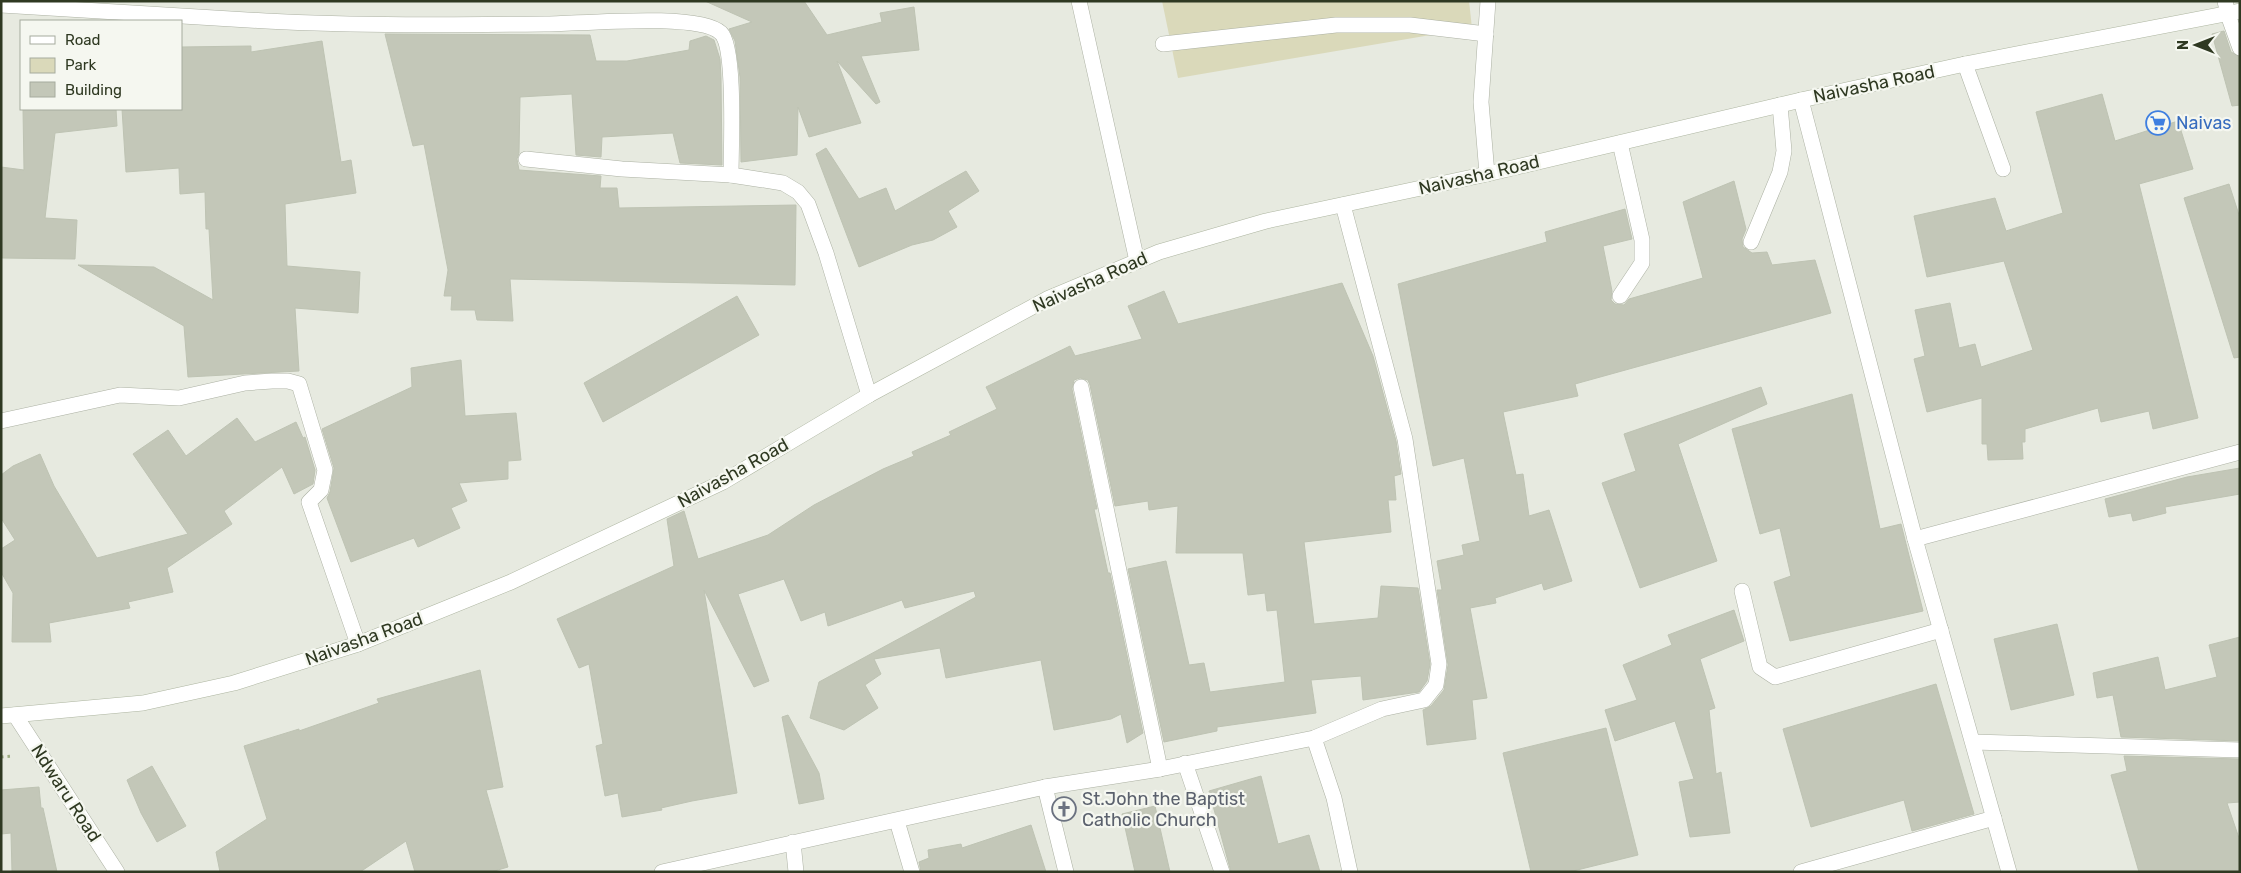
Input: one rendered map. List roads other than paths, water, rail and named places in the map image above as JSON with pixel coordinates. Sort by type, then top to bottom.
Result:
[{"type":"street","points":[[1079,1],[1137,261]]},
{"type":"street","points":[[1487,174],[1481,102],[1488,1]]},
{"type":"street","points":[[1,4],[313,23],[548,24],[644,21],[698,24],[713,27],[723,35],[728,53],[731,175]]},
{"type":"street","points":[[2231,9],[2240,48]]},
{"type":"street","name":"Naivasha Road","points":[[8,715],[143,703],[234,683],[358,644],[511,582],[724,482],[869,395],[1047,299],[1159,252],[1266,221],[1487,174],[1801,100],[2231,9]]},
{"type":"street","points":[[1163,44],[1336,25],[1410,25],[1486,34]]},
{"type":"street","points":[[1965,64],[2004,169]]},
{"type":"street","points":[[1801,100],[1915,539],[2009,872]]},
{"type":"street","points":[[1751,242],[1780,172],[1784,151],[1780,105]]},
{"type":"street","points":[[1620,143],[1642,240],[1642,264],[1620,296]]},
{"type":"street","points":[[526,158],[622,169],[731,175],[783,183],[798,192],[808,204],[826,253],[869,395]]},
{"type":"street","points":[[662,872],[1045,788],[1160,769],[1314,738],[1382,709],[1424,700],[1436,685],[1439,664],[1405,439],[1343,205]]},
{"type":"street","points":[[1,421],[120,395],[179,398],[245,383],[288,381],[298,384],[325,470],[321,490],[309,502],[358,644]]},
{"type":"street","points":[[1081,387],[1160,769]]},
{"type":"street","points":[[1915,539],[2240,452]]},
{"type":"street","points":[[1742,591],[1760,666],[1775,677],[1941,630]]},
{"type":"street","name":"Ndwaru Road","points":[[8,715],[117,872]]},
{"type":"street","points":[[1314,738],[1334,798],[1350,872]]},
{"type":"street","points":[[1973,742],[2240,750]]},
{"type":"street","points":[[1184,763],[1222,872]]},
{"type":"street","points":[[1045,788],[1066,872]]},
{"type":"street","points":[[1801,872],[1994,818]]},
{"type":"street","points":[[897,821],[912,872]]},
{"type":"street","points":[[793,842],[796,872]]},
{"type":"place","name":"Naivas","points":[[2158,123]]},
{"type":"place","name":"St.John the Baptist Catholic Church","points":[[1064,809]]}]
